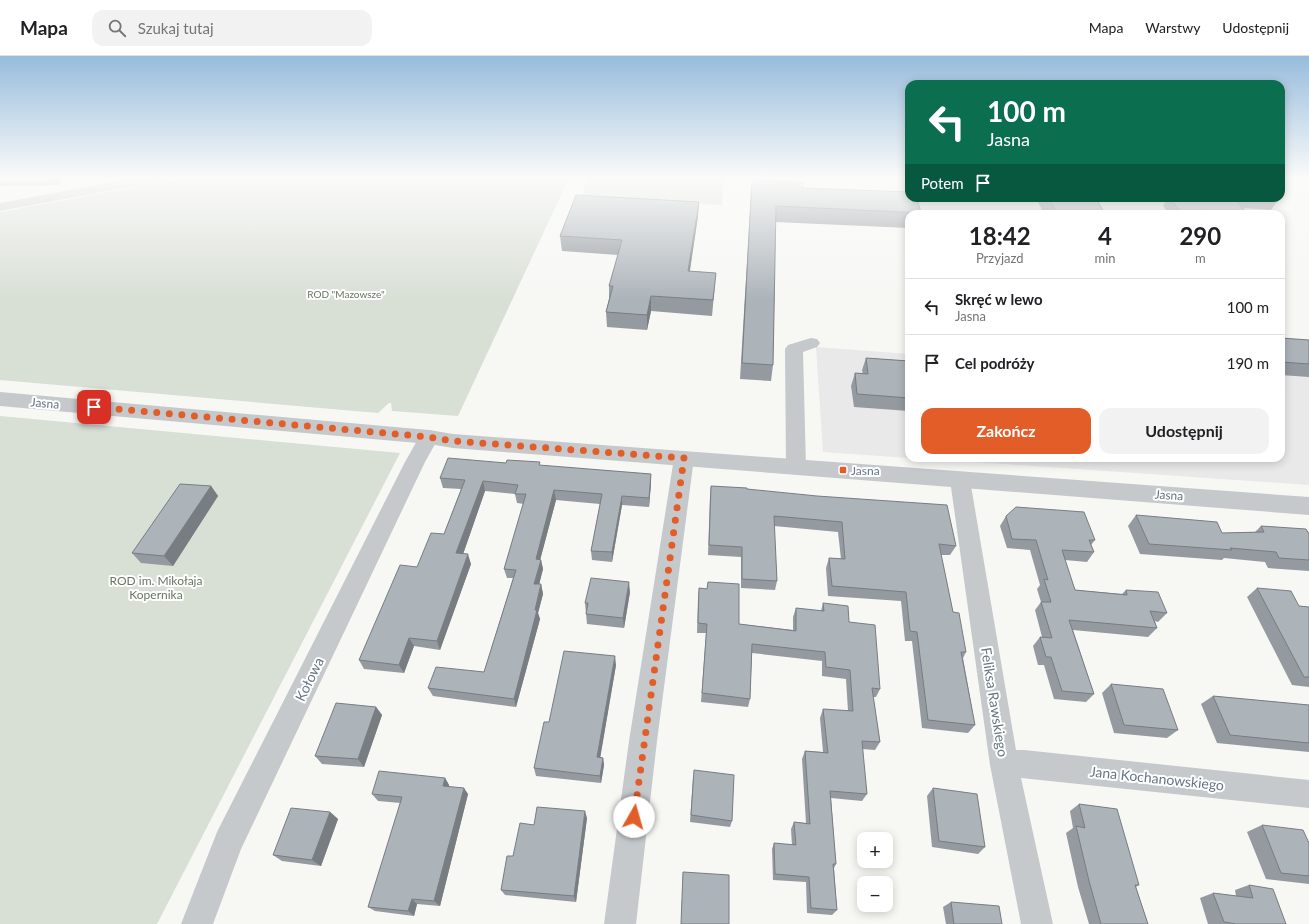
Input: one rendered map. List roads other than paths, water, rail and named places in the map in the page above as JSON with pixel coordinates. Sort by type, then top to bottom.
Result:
[{"type":"street","points":[[796,467],[794,349],[812,343]]},
{"type":"street","name":"Jasna","points":[[0,398],[429,437],[453,441],[1309,506]]},
{"type":"street","name":"Kołowa","points":[[197,924],[228,843],[415,462],[429,437]]},
{"type":"street","points":[[620,924],[643,741],[684,458]]},
{"type":"street","name":"Feliksa Rawskiego","points":[[960,480],[1004,765],[1037,924]]},
{"type":"street","name":"Jana Kochanowskiego","points":[[1004,765],[1024,764],[1309,794]]},
{"type":"place","name":"Jasna","points":[[843,470]]},
{"type":"park label","name":"ROD \"Mazowsze\"","points":[[346,294]]},
{"type":"park label","name":"ROD im. Mikołaja Kopernika","points":[[156,587]]}]
